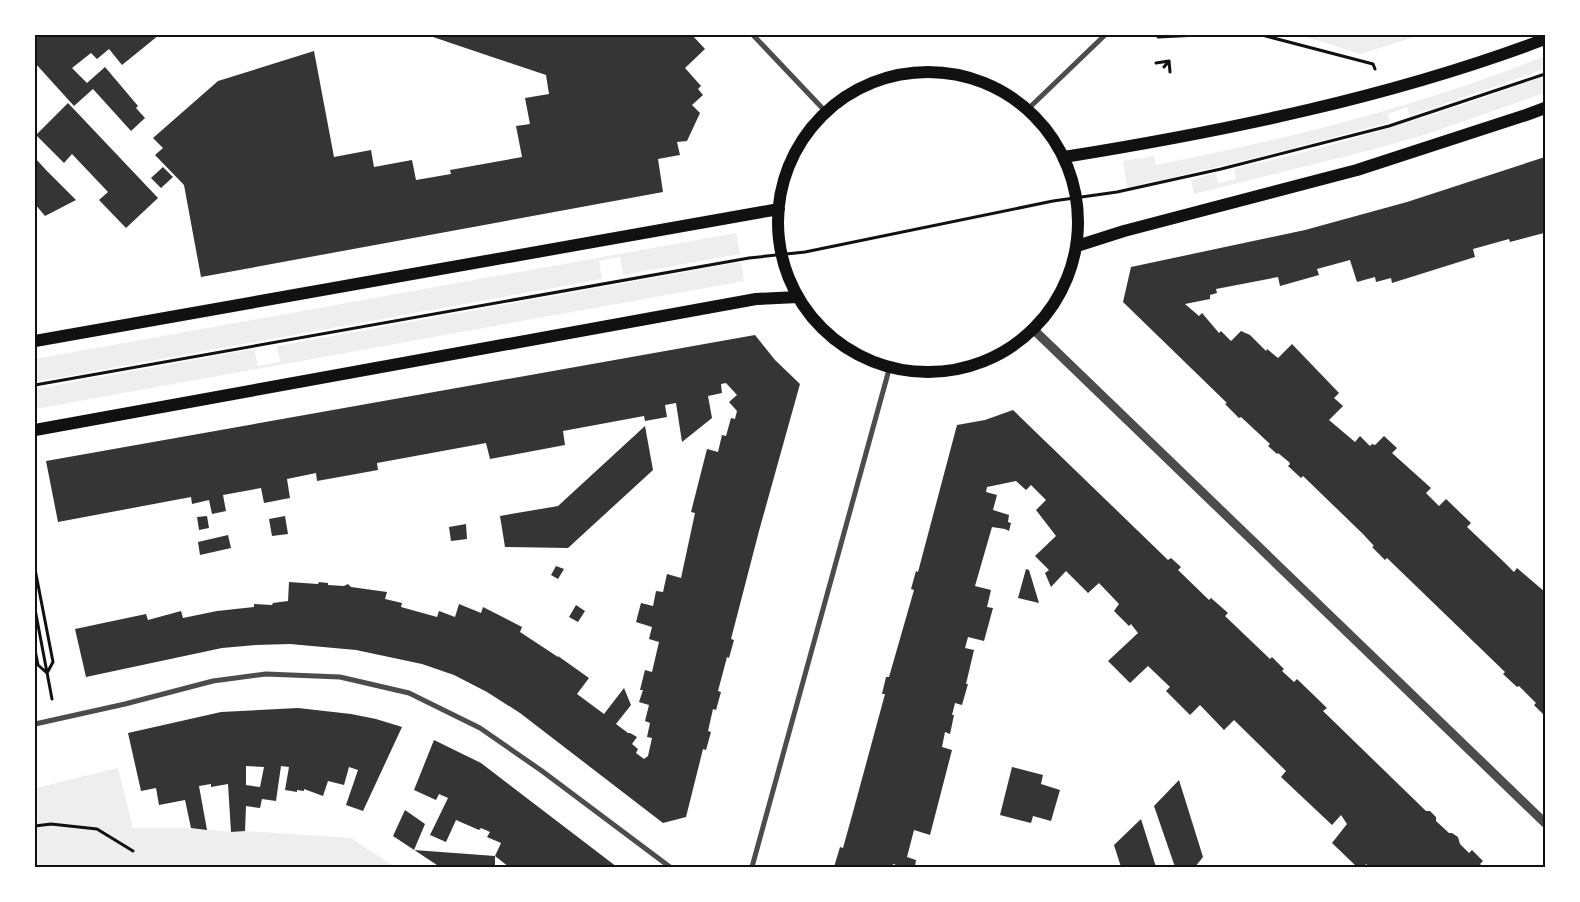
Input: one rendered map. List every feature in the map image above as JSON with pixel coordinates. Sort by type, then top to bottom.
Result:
[{"type":"main road","points":[[1064,157],[1242,124],[1338,103],[1502,55],[1545,39]]},
{"type":"main road","points":[[926,72],[963,76],[989,85],[997,88],[1028,109],[1046,129],[1064,157],[1072,177],[1077,198],[1079,222],[1077,246],[1068,276],[1054,304],[1033,328],[1009,348],[982,362],[951,370],[920,372],[890,366],[867,358],[847,348],[828,333],[811,316],[798,297],[788,276],[778,232],[778,210],[783,182],[793,157],[807,133],[826,112],[855,90],[890,76],[926,72]]},
{"type":"main road","points":[[1077,246],[1124,231],[1357,170],[1545,108]]},
{"type":"main road","points":[[35,341],[778,210]]},
{"type":"main road","points":[[35,430],[756,299],[798,297]]},
{"type":"street","points":[[753,35],[826,112]]},
{"type":"street","points":[[1028,109],[1105,35]]},
{"type":"street","points":[[1033,328],[1545,823]]},
{"type":"street","points":[[752,867],[890,366]]},
{"type":"street","points":[[35,724],[125,704],[213,681],[266,674],[340,677],[409,694],[480,728],[550,777],[670,867]]},
{"type":"path","points":[[1158,37],[1199,35]]},
{"type":"path","points":[[1262,35],[1373,64],[1385,90]]},
{"type":"path","points":[[1156,63],[1169,61]]},
{"type":"path","points":[[1164,68],[1169,61]]},
{"type":"path","points":[[1169,61],[1170,72]]},
{"type":"path","points":[[35,385],[749,258],[805,252],[1053,201],[1117,192],[1221,169],[1389,126],[1545,74]]},
{"type":"path","points":[[35,568],[53,662],[47,673]]},
{"type":"path","points":[[35,609],[52,699],[58,698]]},
{"type":"path","points":[[35,650],[38,664],[47,673]]},
{"type":"path","points":[[35,826],[51,824],[97,829],[133,851]]},
{"type":"shaded area","points":[[1300,35],[1420,35],[1361,54]]},
{"type":"shaded area","points":[[1545,56],[1545,69],[1410,116],[1407,107],[1388,114],[1390,122],[1275,153],[1127,188],[1123,161],[1154,156],[1156,165],[1255,144],[1353,120],[1498,74]]},
{"type":"shaded area","points":[[1545,76],[1545,93],[1424,135],[1194,194],[1191,180],[1216,173],[1218,183],[1236,179],[1234,169],[1301,153],[1379,131]]},
{"type":"shaded area","points":[[736,233],[740,254],[623,275],[620,257],[599,261],[602,279],[35,382],[35,359]]},
{"type":"shaded area","points":[[741,262],[744,281],[35,409],[35,389],[254,349],[258,366],[280,362],[277,346]]},
{"type":"shaded area","points":[[118,768],[133,828],[191,828],[351,838],[395,867],[35,867],[35,788]]},
{"type":"building","points":[[40,35],[159,35],[122,65],[109,49],[97,59],[91,53],[72,68],[87,83],[105,67],[138,106],[136,108],[145,118],[131,131],[93,89],[74,106],[35,63],[35,39]]},
{"type":"building","points":[[427,35],[692,35],[705,49],[685,68],[701,86],[698,89],[703,95],[692,105],[700,113],[687,141],[677,142],[680,155],[658,159],[663,192],[201,277],[184,185],[155,155],[163,148],[153,138],[218,81],[314,51],[334,157],[371,150],[374,167],[412,160],[416,180],[451,174],[450,170],[522,157],[516,126],[530,124],[525,98],[549,94],[546,75]]},
{"type":"building","points":[[68,103],[158,198],[126,228],[99,200],[108,192],[72,154],[64,163],[36,135]]},
{"type":"building","points":[[1545,157],[1544,233],[1510,242],[1509,239],[1473,249],[1475,257],[1392,283],[1391,278],[1376,282],[1375,277],[1357,282],[1350,260],[1317,269],[1319,275],[1280,286],[1278,277],[1216,289],[1217,293],[1210,295],[1210,299],[1185,304],[1199,316],[1202,313],[1219,333],[1221,331],[1231,341],[1241,331],[1250,335],[1266,351],[1267,349],[1278,358],[1292,344],[1339,393],[1334,398],[1343,406],[1329,420],[1355,442],[1360,436],[1370,446],[1372,444],[1375,445],[1384,436],[1397,448],[1392,453],[1431,488],[1426,493],[1439,506],[1446,499],[1471,523],[1467,527],[1514,572],[1517,568],[1545,592],[1543,599],[1545,601],[1545,716],[1534,705],[1536,703],[1519,686],[1517,687],[1503,674],[1505,672],[1387,558],[1385,560],[1372,547],[1374,546],[1363,534],[1303,476],[1301,478],[1288,466],[1289,462],[1268,446],[1270,444],[1241,417],[1239,418],[1225,404],[1227,403],[1123,302],[1131,267],[1305,230],[1407,202]]},
{"type":"building","points":[[35,158],[76,200],[45,216],[35,204]]},
{"type":"building","points":[[163,167],[173,177],[161,188],[151,178]]},
{"type":"building","points":[[755,335],[775,360],[800,384],[731,639],[734,640],[729,658],[727,657],[718,691],[721,692],[716,710],[713,709],[708,731],[711,732],[706,750],[703,749],[686,817],[663,823],[520,713],[487,692],[454,675],[422,664],[356,650],[290,644],[256,645],[222,648],[86,677],[75,629],[146,614],[148,620],[181,611],[183,618],[217,611],[254,607],[254,604],[272,605],[273,603],[288,601],[289,582],[318,584],[319,582],[328,583],[328,585],[344,586],[348,584],[351,587],[387,592],[385,599],[402,603],[401,607],[437,617],[439,611],[455,617],[459,604],[481,613],[483,607],[522,627],[520,632],[589,678],[577,694],[604,714],[624,688],[631,705],[616,724],[637,737],[632,744],[638,749],[636,753],[644,759],[648,756],[652,738],[647,737],[650,723],[645,721],[649,705],[639,702],[643,690],[640,690],[645,670],[652,672],[659,642],[649,639],[652,627],[636,622],[641,603],[653,606],[656,591],[663,592],[667,574],[681,578],[695,513],[691,512],[707,449],[718,452],[722,435],[726,436],[731,418],[735,419],[737,411],[729,402],[737,395],[726,383],[721,384],[722,393],[708,396],[712,418],[682,442],[676,403],[665,405],[667,417],[645,421],[644,416],[563,431],[565,445],[490,459],[486,443],[377,463],[378,470],[317,481],[316,473],[287,479],[290,498],[264,503],[261,488],[223,495],[226,511],[212,514],[209,500],[192,504],[191,497],[58,522],[46,461]]},
{"type":"building","points":[[1013,410],[1168,560],[1171,558],[1181,567],[1178,570],[1209,600],[1211,598],[1228,613],[1225,616],[1270,659],[1272,657],[1284,669],[1282,671],[1294,682],[1297,679],[1327,708],[1323,711],[1426,811],[1430,811],[1436,817],[1436,821],[1449,833],[1458,837],[1460,844],[1469,853],[1472,850],[1483,861],[1480,864],[1483,867],[1370,867],[1366,864],[1364,867],[1357,867],[1332,843],[1347,824],[1341,815],[1332,825],[1281,777],[1286,771],[1234,720],[1224,730],[1200,705],[1190,715],[1166,691],[1170,687],[1148,666],[1130,683],[1108,661],[1138,633],[1131,624],[1129,626],[1114,611],[1119,604],[1099,583],[1088,593],[1066,571],[1051,587],[1045,573],[1049,570],[1035,556],[1056,536],[1036,510],[1046,500],[1031,485],[1026,490],[1016,481],[987,487],[986,492],[997,495],[993,510],[1009,515],[1008,522],[1011,523],[1009,531],[992,527],[975,586],[991,590],[987,607],[993,608],[984,641],[968,637],[965,648],[974,650],[966,684],[968,684],[962,705],[955,703],[950,734],[945,732],[942,747],[952,750],[930,835],[914,830],[907,857],[916,860],[915,867],[903,867],[893,864],[892,867],[834,867],[840,847],[843,848],[885,694],[882,694],[886,677],[889,677],[914,590],[911,589],[916,571],[918,572],[957,425],[985,420]]},
{"type":"building","points":[[645,426],[653,470],[568,548],[505,547],[500,516],[558,506]]},
{"type":"building","points":[[207,516],[209,528],[199,530],[197,517]]},
{"type":"building","points":[[285,516],[288,534],[272,536],[269,519]]},
{"type":"building","points":[[466,524],[467,539],[451,541],[449,527]]},
{"type":"building","points":[[228,535],[231,548],[200,555],[198,542]]},
{"type":"building","points":[[556,566],[564,569],[558,579],[551,575]]},
{"type":"building","points":[[1026,569],[1029,570],[1039,603],[1018,598]]},
{"type":"building","points":[[576,605],[585,611],[578,622],[569,617]]},
{"type":"building","points":[[298,708],[351,714],[402,727],[363,811],[346,805],[358,770],[349,767],[344,785],[328,781],[323,796],[304,789],[304,791],[297,790],[297,792],[285,790],[289,767],[281,766],[276,801],[262,799],[260,808],[246,806],[245,831],[231,832],[228,784],[211,787],[211,784],[199,786],[207,830],[191,828],[185,800],[159,805],[156,788],[141,791],[128,733],[221,712]],"holes":[[[246,766],[264,767],[260,787],[246,785]]]},
{"type":"building","points":[[434,740],[481,763],[617,867],[509,867],[495,856],[501,843],[487,837],[490,832],[481,828],[479,830],[456,820],[446,842],[430,835],[448,798],[439,794],[436,800],[414,790]]},
{"type":"building","points":[[1012,767],[1043,775],[1041,784],[1060,790],[1051,821],[1033,816],[1031,823],[1000,815]]},
{"type":"building","points":[[1179,780],[1203,857],[1195,867],[1175,867],[1154,806]]},
{"type":"building","points":[[405,810],[425,824],[414,850],[393,836]]},
{"type":"building","points":[[1141,819],[1156,867],[1121,867],[1114,845]]},
{"type":"building","points":[[414,850],[495,856],[495,867],[440,867]]}]
